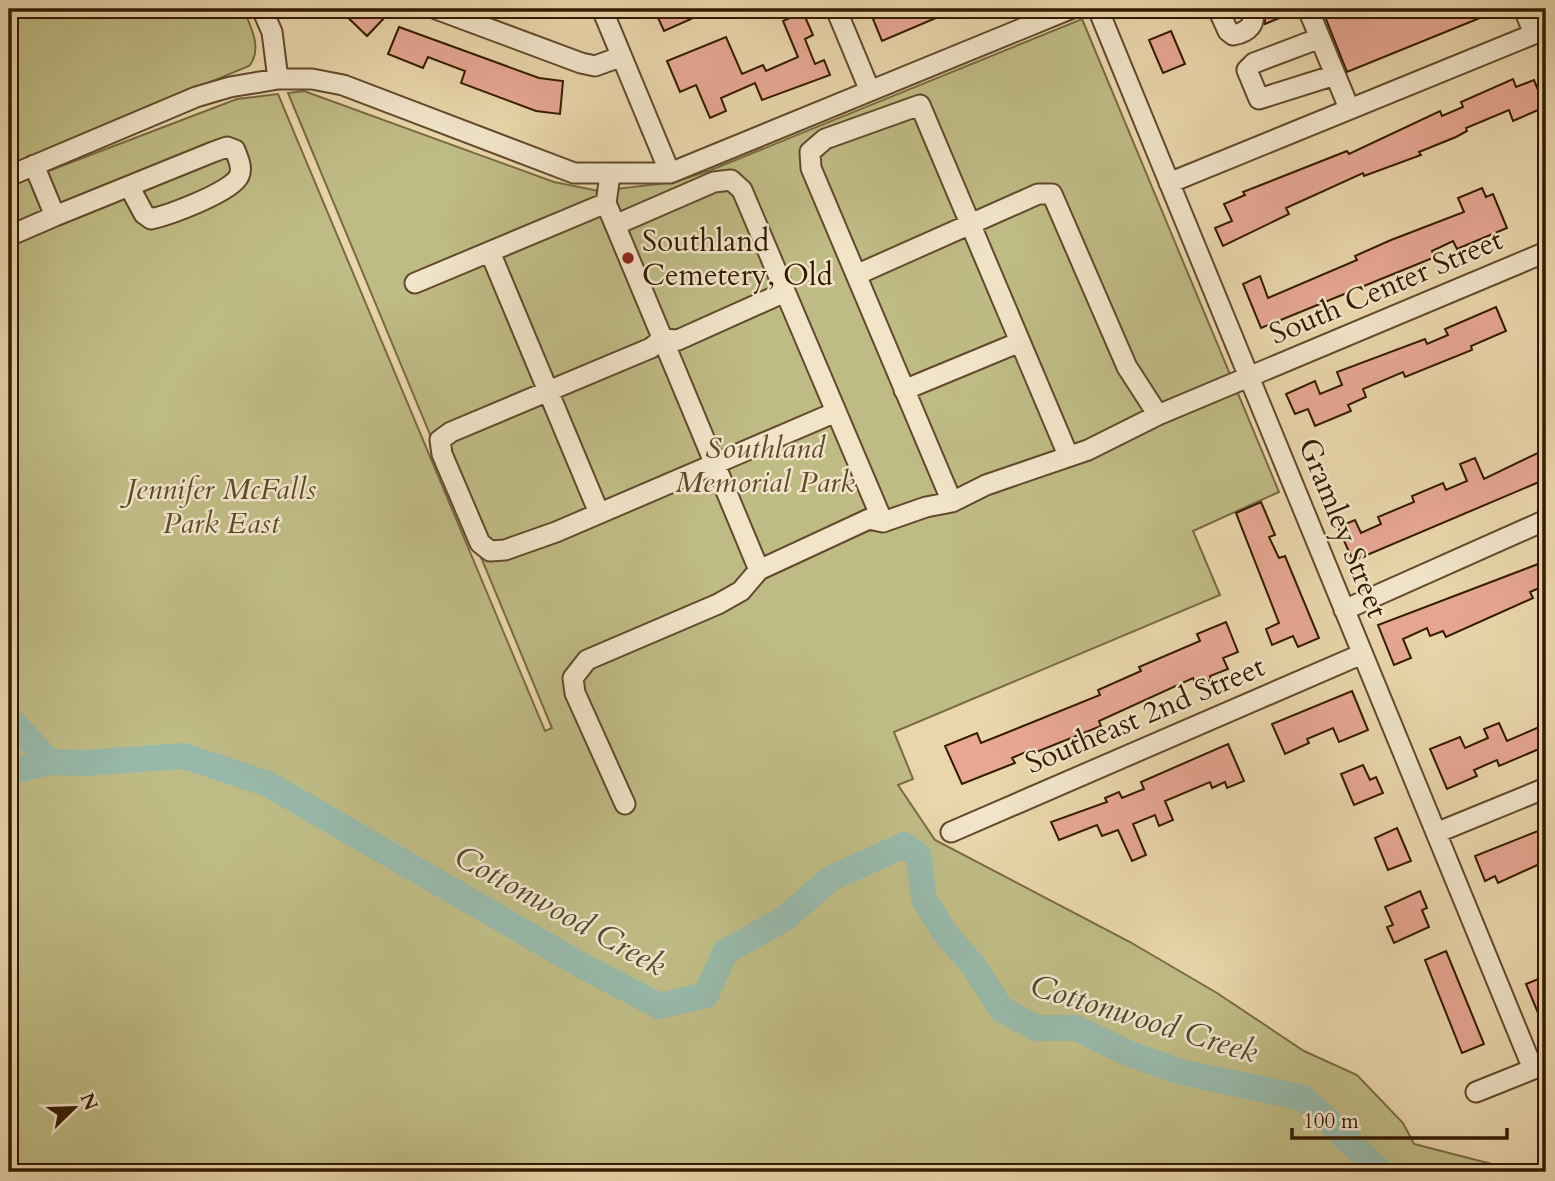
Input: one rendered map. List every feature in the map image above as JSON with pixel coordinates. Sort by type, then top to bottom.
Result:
[{"type":"street","points":[[262,9],[272,32],[278,79]]},
{"type":"street","points":[[436,9],[581,63],[595,66],[620,58]]},
{"type":"street","points":[[602,9],[620,58],[670,173]]},
{"type":"street","points":[[836,9],[870,91]]},
{"type":"street","points":[[9,176],[196,97],[278,79],[312,79],[343,85],[573,173],[670,173],[1070,9]]},
{"type":"street","name":"Gramley Street","points":[[1098,9],[1436,833],[1540,1067]]},
{"type":"street","points":[[1218,9],[1228,31],[1233,35],[1251,26],[1255,20],[1254,9]]},
{"type":"street","points":[[1308,9],[1349,108]]},
{"type":"street","points":[[1169,183],[1540,32],[1524,9]]},
{"type":"street","points":[[1320,38],[1254,63],[1247,70],[1259,99],[1335,75]]},
{"type":"street","points":[[850,99],[861,125]]},
{"type":"street","points":[[952,502],[811,169],[810,152],[825,139],[920,105],[1068,455]]},
{"type":"street","points":[[9,236],[55,216],[129,186],[227,147],[235,150],[241,163],[239,176],[230,186],[165,216],[151,219],[144,214],[129,186]]},
{"type":"street","points":[[34,165],[55,216]]},
{"type":"street","points":[[610,175],[606,203],[759,570]]},
{"type":"street","points":[[615,225],[714,182],[731,180],[742,190],[883,522]]},
{"type":"street","points":[[856,275],[1038,194],[1052,194],[1127,367],[1158,415]]},
{"type":"street","points":[[415,283],[606,203]]},
{"type":"street","points":[[490,252],[599,513]]},
{"type":"street","name":"South Center Street","points":[[625,804],[575,693],[573,678],[587,660],[675,624],[741,591],[759,570],[869,519],[883,522],[926,507],[952,502],[986,485],[1088,450],[1158,415],[1248,376],[1546,252]]},
{"type":"street","points":[[785,292],[678,340],[662,339],[651,348],[451,432],[440,440],[453,480],[480,543],[490,551],[505,550],[836,412]]},
{"type":"street","points":[[904,390],[1020,342]]},
{"type":"street","points":[[1344,610],[1546,520]]},
{"type":"street","name":"Southeast 2nd Street","points":[[951,832],[1362,654]]},
{"type":"street","points":[[1436,833],[1546,788]]},
{"type":"street","points":[[1476,1092],[1540,1067]]},
{"type":"green space","points":[[9,9],[243,9],[254,38],[255,53],[249,66],[9,166]]},
{"type":"green space","points":[[1082,19],[1279,492],[1193,531],[1220,595],[894,732],[913,779],[898,785],[935,840],[1130,942],[1217,993],[1304,1051],[1357,1075],[1403,1123],[1414,1144],[1523,1172],[9,1172],[9,186],[237,99],[278,94],[545,731],[552,728],[288,93],[304,91],[554,182],[599,191],[675,182],[711,170]]},
{"type":"building","points":[[339,9],[380,9],[387,15],[367,36]]},
{"type":"building","points":[[654,9],[686,9],[691,19],[664,31]]},
{"type":"building","points":[[885,9],[957,9],[882,41],[873,19],[887,13]]},
{"type":"building","points":[[1265,9],[1296,9],[1296,11],[1265,24]]},
{"type":"building","points":[[1322,9],[1502,9],[1347,72]]},
{"type":"building","points":[[803,12],[813,35],[805,39],[815,64],[824,60],[830,75],[762,100],[755,83],[721,98],[726,111],[710,118],[696,85],[680,92],[667,61],[726,37],[742,74],[763,65],[766,71],[798,57],[783,21]]},
{"type":"building","points":[[399,27],[539,78],[563,81],[560,114],[536,111],[461,83],[465,71],[428,57],[423,68],[388,54]]},
{"type":"building","points":[[1171,31],[1185,64],[1163,73],[1149,40]]},
{"type":"building","points":[[1513,79],[1516,87],[1534,80],[1545,107],[1513,121],[1509,110],[1466,128],[1467,131],[1456,137],[1419,152],[1421,155],[1364,176],[1363,173],[1286,208],[1289,214],[1223,246],[1215,228],[1232,221],[1224,204],[1245,195],[1243,192],[1347,151],[1349,154],[1440,111],[1442,116],[1463,107],[1461,102]]},
{"type":"building","points":[[1482,188],[1486,197],[1493,194],[1507,228],[1457,249],[1453,241],[1432,251],[1435,257],[1261,328],[1243,284],[1260,276],[1268,298],[1357,260],[1355,256],[1391,240],[1464,212],[1458,198]]},
{"type":"building","points":[[1496,307],[1506,331],[1471,346],[1472,350],[1405,377],[1403,372],[1363,389],[1366,397],[1348,405],[1351,411],[1315,426],[1308,409],[1295,414],[1286,394],[1315,381],[1320,394],[1342,385],[1337,372],[1425,339],[1427,344],[1448,335],[1445,329]]},
{"type":"building","points":[[1546,449],[1546,479],[1353,561],[1338,527],[1355,520],[1361,533],[1381,524],[1378,517],[1414,502],[1412,496],[1443,483],[1446,490],[1467,481],[1460,464],[1475,458],[1484,479]]},
{"type":"building","points":[[1261,502],[1275,535],[1269,537],[1279,558],[1285,556],[1319,638],[1298,647],[1293,636],[1272,645],[1266,629],[1279,623],[1236,513]]},
{"type":"building","points":[[1546,561],[1546,585],[1530,592],[1533,598],[1446,637],[1443,631],[1430,636],[1427,628],[1403,639],[1411,658],[1394,665],[1378,625]]},
{"type":"building","points":[[1226,622],[1238,652],[1223,658],[1228,669],[1210,676],[1211,680],[1196,686],[1193,678],[1099,721],[1101,726],[1034,753],[1033,749],[1012,758],[1015,763],[962,784],[945,746],[977,733],[981,743],[1100,695],[1098,690],[1141,671],[1139,667],[1200,641],[1197,634]]},
{"type":"building","points":[[1352,691],[1368,730],[1339,742],[1333,728],[1307,739],[1309,743],[1285,754],[1272,724]]},
{"type":"building","points":[[1499,723],[1507,741],[1546,724],[1546,746],[1499,766],[1497,760],[1474,770],[1477,776],[1447,789],[1430,749],[1460,737],[1465,748],[1488,738],[1484,729]]},
{"type":"building","points":[[1228,744],[1244,781],[1227,788],[1225,782],[1212,788],[1210,782],[1165,801],[1173,820],[1159,826],[1155,815],[1133,824],[1146,855],[1132,861],[1118,830],[1102,836],[1097,825],[1059,840],[1051,822],[1107,802],[1105,798],[1119,792],[1122,798],[1144,789],[1141,782]]},
{"type":"building","points":[[1363,765],[1370,780],[1376,777],[1383,793],[1354,805],[1341,774]]},
{"type":"building","points":[[1397,828],[1411,861],[1388,870],[1375,838]]},
{"type":"building","points":[[1543,829],[1546,836],[1546,861],[1498,883],[1495,876],[1485,881],[1475,856]]},
{"type":"building","points":[[1420,891],[1427,908],[1422,910],[1429,927],[1394,943],[1387,927],[1393,925],[1385,907]]},
{"type":"building","points":[[1446,951],[1484,1044],[1462,1053],[1425,960]]},
{"type":"building","points":[[1543,977],[1546,985],[1546,1032],[1526,984]]},
{"type":"waterway","name":"Cottonwood Creek","points":[[9,718],[50,762],[84,763],[184,756],[268,784],[579,964],[659,1006],[706,995],[725,952],[784,919],[830,879],[904,845],[919,856],[924,899],[944,932],[973,965],[1001,1009],[1036,1028],[1076,1028],[1130,1054],[1181,1072],[1304,1098],[1381,1172]]},
{"type":"waterway","points":[[9,772],[50,762]]},
{"type":"place","name":"Southland Cemetery, Old","points":[[628,258]]},
{"type":"park label","name":"Southland Memorial Park","points":[[765,465]]},
{"type":"park label","name":"Jennifer McFalls Park East","points":[[221,506]]}]
